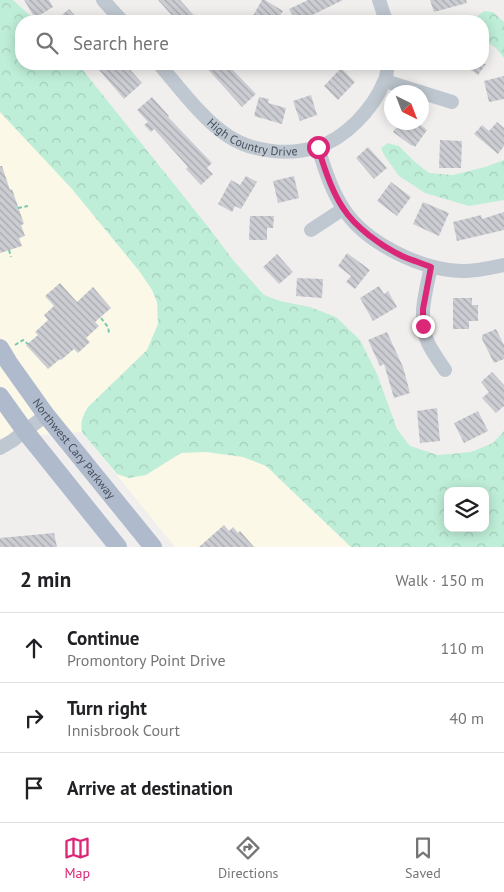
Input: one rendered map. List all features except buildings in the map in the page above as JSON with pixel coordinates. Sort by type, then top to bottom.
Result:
[{"type":"main road","name":"Northwest Cary Parkway","points":[[6,348],[9,363],[46,415],[153,547]]},
{"type":"main road","points":[[0,396],[25,431],[118,547]]},
{"type":"street","points":[[103,0],[117,15]]},
{"type":"street","points":[[379,0],[384,15]]},
{"type":"street","name":"High Country Drive","points":[[164,70],[210,122],[228,136],[250,146],[280,151],[296,151],[318,147],[355,124],[376,98],[385,81],[387,70]]},
{"type":"street","points":[[385,81],[452,102]]},
{"type":"street","points":[[318,147],[343,209],[359,226],[387,248],[431,267],[462,271],[504,265]]},
{"type":"street","points":[[311,230],[343,209]]},
{"type":"street","points":[[431,267],[423,309],[423,326],[427,342],[445,370]]},
{"type":"street","points":[[0,448],[46,415]]},
{"type":"path","points":[[18,208],[28,206]]},
{"type":"path","points":[[9,250],[11,257]]},
{"type":"path","points":[[101,318],[108,327],[108,334]]},
{"type":"path","points":[[6,348],[23,340],[28,344]]},
{"type":"shaded area","points":[[0,4],[15,47],[15,70],[26,70],[423,547],[175,547],[82,432],[0,438]]},
{"type":"green space","points":[[0,0],[13,0],[29,15],[15,15],[15,70],[83,70],[233,260],[264,295],[280,301],[310,307],[336,317],[360,340],[377,374],[397,429],[410,446],[438,455],[471,452],[493,443],[504,431],[504,547],[351,547],[266,466],[243,457],[206,452],[181,453],[146,475],[129,478],[117,474],[82,432],[81,428],[83,416],[88,407],[147,350],[158,324],[157,302],[152,290],[140,272],[72,189],[0,112]]},
{"type":"green space","points":[[484,11],[493,12],[504,22],[504,58],[489,43],[489,15],[479,15]]},
{"type":"green space","points":[[388,143],[399,146],[429,173],[453,175],[504,160],[504,200],[469,206],[425,193],[399,176],[381,148]]},
{"type":"route","points":[[318,147],[336,197],[343,209],[359,226],[387,248],[431,267],[423,309],[423,326]]}]
